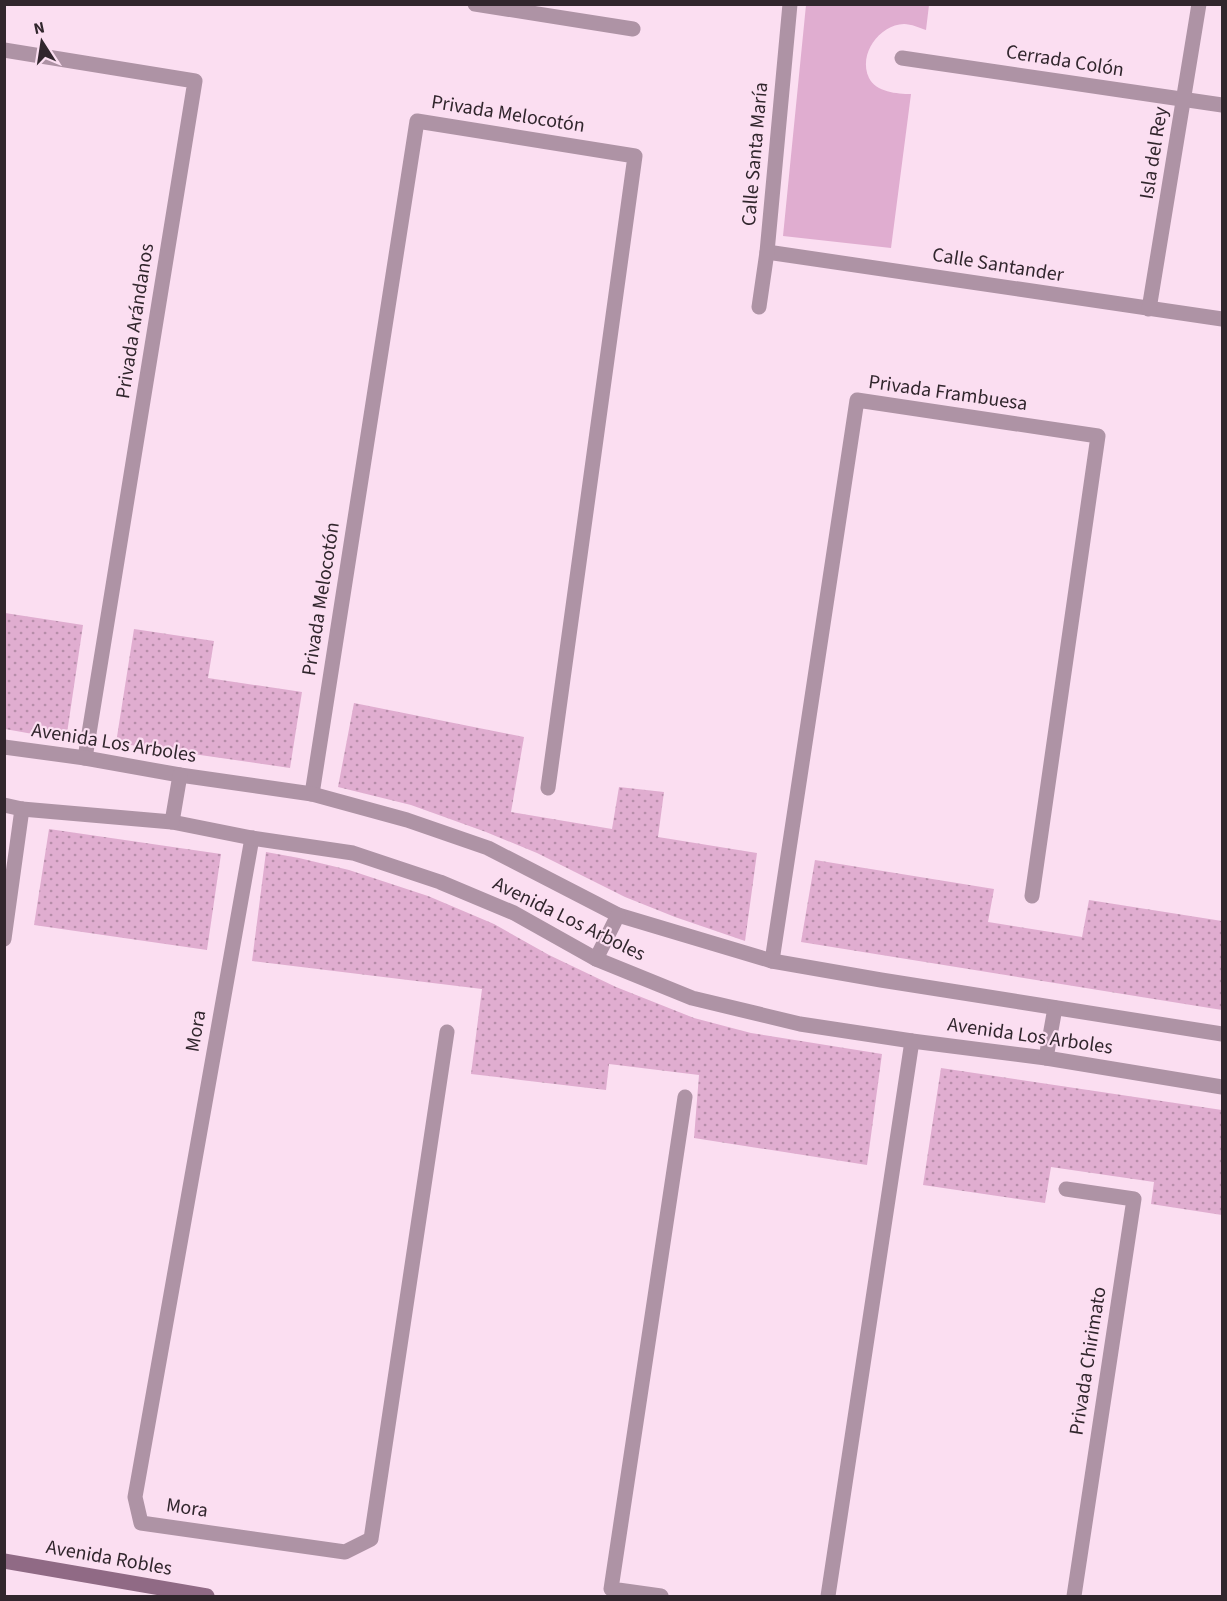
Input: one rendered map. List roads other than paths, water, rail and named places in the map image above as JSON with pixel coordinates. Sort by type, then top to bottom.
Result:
[{"type":"main road","name":"Avenida Robles","points":[[4,1561],[207,1596]]},
{"type":"street","points":[[475,4],[572,12],[633,29]]},
{"type":"street","name":"Calle Santa María","points":[[759,307],[767,252],[790,4]]},
{"type":"street","name":"Isla del Rey","points":[[1149,309],[1199,4]]},
{"type":"street","name":"Privada Arándanos","points":[[4,50],[195,81],[85,758]]},
{"type":"street","name":"Cerrada Colón","points":[[902,58],[1222,105]]},
{"type":"street","name":"Privada Melocotón","points":[[312,794],[417,121],[635,156],[548,788]]},
{"type":"street","name":"Calle Santander","points":[[767,252],[1222,319]]},
{"type":"street","name":"Privada Frambuesa","points":[[772,961],[857,400],[1098,436],[1032,896]]},
{"type":"street","name":"Avenida Los Arboles","points":[[4,747],[312,794],[407,820],[488,848],[618,915],[772,961],[1222,1034]]},
{"type":"street","points":[[172,822],[180,775]]},
{"type":"street","name":"Avenida Los Arboles","points":[[4,805],[22,809],[172,822],[252,838],[353,853],[440,882],[514,913],[596,959],[692,998],[800,1024],[1046,1058],[1222,1087]]},
{"type":"street","points":[[4,939],[22,809]]},
{"type":"street","name":"Mora","points":[[252,838],[135,1497],[141,1523],[345,1552],[371,1539],[447,1032]]},
{"type":"street","points":[[596,959],[618,915]]},
{"type":"street","points":[[1046,1058],[1055,1008]]},
{"type":"street","points":[[828,1596],[912,1041]]},
{"type":"street","points":[[662,1596],[610,1589],[685,1097]]},
{"type":"street","name":"Privada Chirimato","points":[[1066,1189],[1134,1199],[1074,1596]]}]
